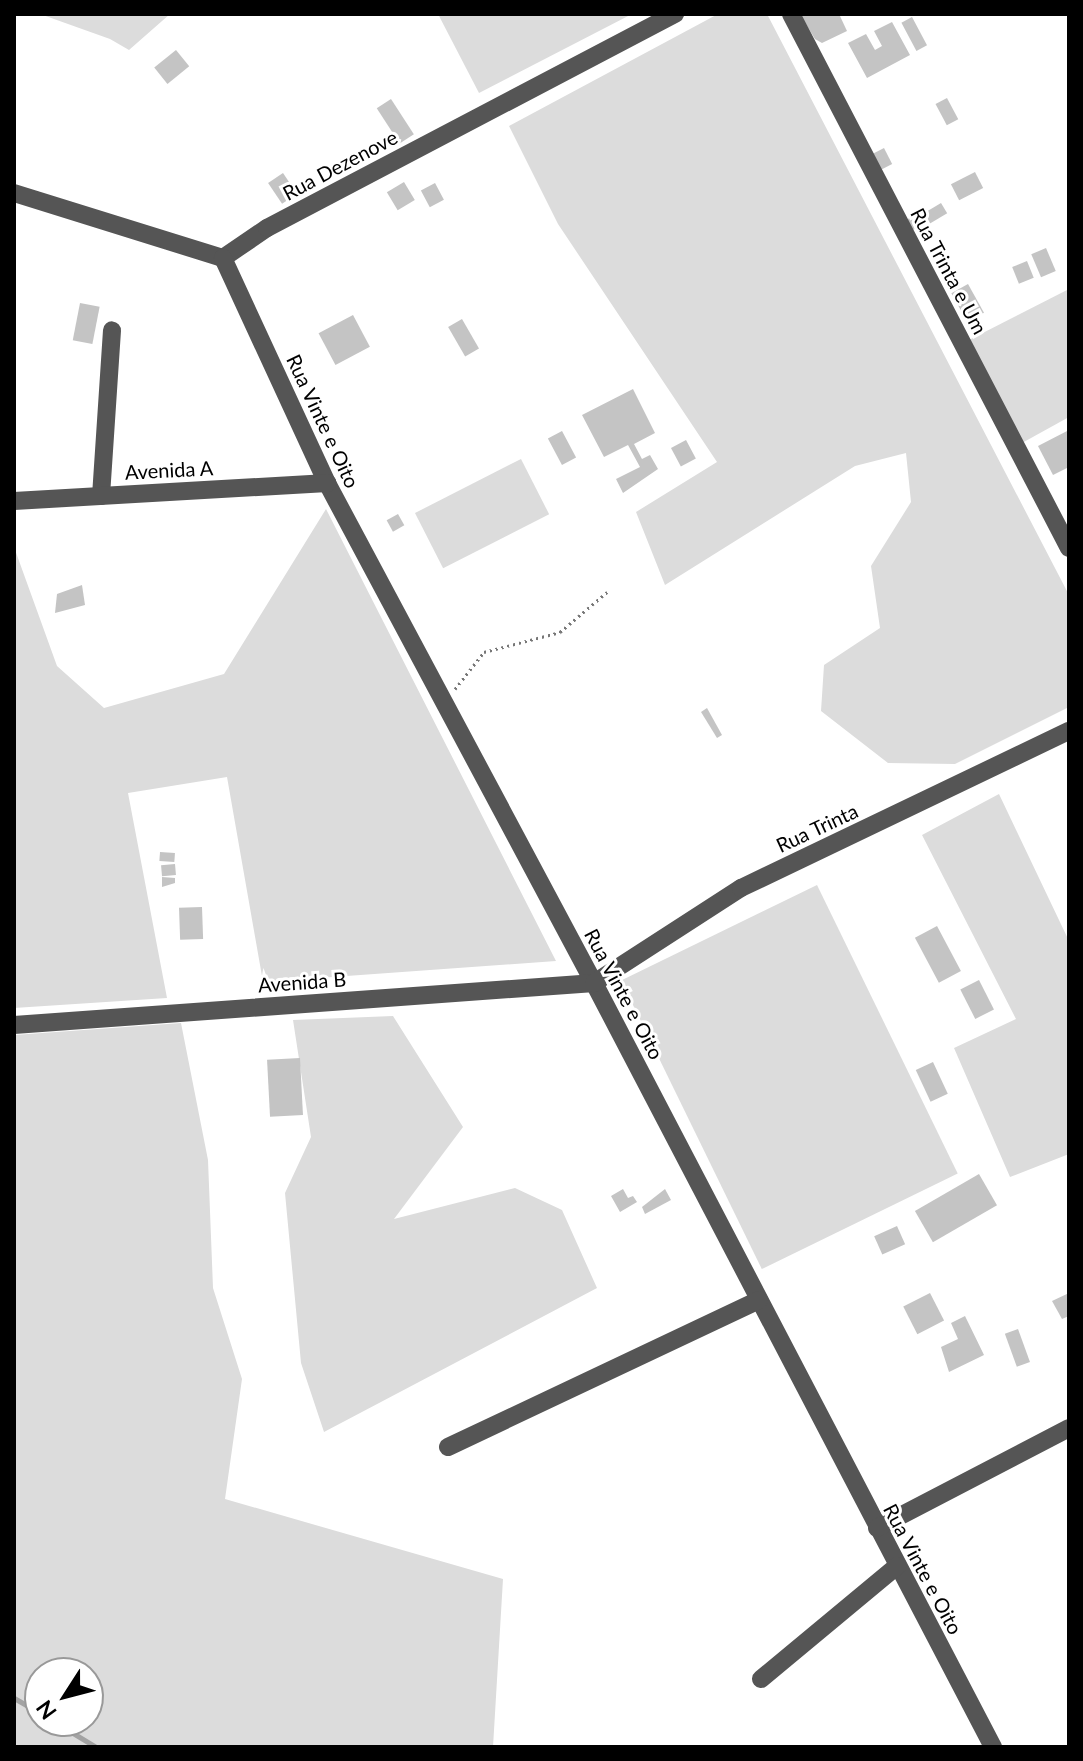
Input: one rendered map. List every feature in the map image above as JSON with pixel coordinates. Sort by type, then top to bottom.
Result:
[{"type":"street","name":"Rua Dezenove","points":[[223,258],[267,228],[675,14]]},
{"type":"street","name":"Rua Trinta e Um","points":[[791,14],[1069,548]]},
{"type":"street","points":[[14,193],[223,258]]},
{"type":"street","name":"Rua Vinte e Oito","points":[[223,258],[327,483],[594,983],[993,1747]]},
{"type":"street","points":[[101,496],[112,330]]},
{"type":"street","name":"Avenida A","points":[[14,501],[327,483]]},
{"type":"street","name":"Rua Trinta","points":[[594,983],[741,888],[1069,731]]},
{"type":"street","name":"Avenida B","points":[[14,1025],[594,983]]},
{"type":"street","points":[[448,1447],[759,1300]]},
{"type":"street","points":[[877,1528],[1069,1428]]},
{"type":"street","points":[[761,1679],[897,1566]]},
{"type":"path","points":[[440,696],[456,689],[484,652],[560,632],[607,592]]},
{"type":"shaded area","points":[[40,14],[170,14],[129,50],[110,39]]},
{"type":"shaded area","points":[[438,14],[632,14],[479,93]]},
{"type":"shaded area","points":[[718,14],[767,14],[1069,595],[1069,707],[955,764],[888,763],[821,711],[824,665],[880,628],[871,566],[911,502],[906,453],[855,466],[665,585],[636,512],[717,462],[558,224],[509,126]]},
{"type":"shaded area","points":[[1069,289],[1069,417],[1022,443],[967,341]]},
{"type":"shaded area","points":[[521,459],[549,514],[443,568],[415,513]]},
{"type":"shaded area","points":[[326,509],[556,961],[263,982],[227,777],[128,793],[167,998],[14,1008],[14,547],[57,666],[104,708],[224,674]]},
{"type":"shaded area","points":[[999,794],[1069,941],[1069,1154],[1010,1177],[954,1048],[1016,1019],[922,835]]},
{"type":"shaded area","points":[[817,885],[958,1174],[762,1269],[621,981]]},
{"type":"shaded area","points":[[393,1016],[463,1127],[394,1219],[515,1188],[562,1210],[597,1288],[324,1432],[301,1363],[285,1193],[311,1137],[293,1020]]},
{"type":"shaded area","points":[[181,1023],[208,1160],[213,1288],[242,1379],[225,1499],[503,1579],[493,1747],[14,1747],[14,1035]]},
{"type":"building","points":[[800,14],[839,14],[847,31],[822,43],[815,39]]},
{"type":"building","points":[[912,17],[927,45],[916,51],[901,23]]},
{"type":"building","points":[[892,22],[910,55],[867,78],[848,43],[866,34],[875,50],[882,46],[874,31]]},
{"type":"building","points":[[176,50],[189,66],[167,84],[154,68]]},
{"type":"building","points":[[947,98],[958,119],[947,125],[936,104]]},
{"type":"building","points":[[391,99],[414,134],[400,143],[377,108]]},
{"type":"building","points":[[884,148],[892,164],[881,169],[873,153]]},
{"type":"building","points":[[975,172],[983,188],[959,200],[951,184]]},
{"type":"building","points":[[283,173],[297,194],[282,204],[268,183]]},
{"type":"building","points":[[404,182],[415,200],[398,210],[387,192]]},
{"type":"building","points":[[435,183],[444,200],[430,207],[421,191]]},
{"type":"building","points":[[941,203],[947,213],[928,225],[922,214]]},
{"type":"building","points":[[919,214],[924,225],[912,230],[907,219]]},
{"type":"building","points":[[1046,248],[1056,271],[1041,277],[1031,254]]},
{"type":"building","points":[[1027,261],[1034,278],[1019,284],[1012,267]]},
{"type":"building","points":[[968,284],[984,313],[967,322],[951,293]]},
{"type":"building","points":[[80,303],[100,307],[92,344],[73,340]]},
{"type":"building","points":[[353,315],[370,347],[335,365],[319,333]]},
{"type":"building","points":[[462,319],[479,348],[465,356],[448,327]]},
{"type":"building","points":[[633,389],[655,433],[634,444],[642,459],[650,455],[658,469],[623,493],[616,479],[640,467],[628,445],[604,457],[582,415]]},
{"type":"building","points":[[1069,430],[1069,467],[1053,475],[1038,446]]},
{"type":"building","points":[[562,431],[576,457],[562,465],[548,439]]},
{"type":"building","points":[[686,440],[696,459],[681,467],[671,448]]},
{"type":"building","points":[[398,514],[404,525],[393,532],[387,520]]},
{"type":"building","points":[[82,585],[85,605],[55,613],[57,594]]},
{"type":"building","points":[[707,708],[722,735],[717,738],[701,712]]},
{"type":"building","points":[[160,852],[175,853],[174,862],[159,861]]},
{"type":"building","points":[[175,864],[176,875],[162,876],[161,865]]},
{"type":"building","points":[[162,877],[175,878],[175,883],[162,887]]},
{"type":"building","points":[[202,907],[203,939],[180,940],[179,908]]},
{"type":"building","points":[[937,926],[961,971],[939,983],[915,938]]},
{"type":"building","points":[[979,980],[994,1009],[975,1019],[960,990]]},
{"type":"building","points":[[300,1058],[303,1115],[270,1117],[267,1060]]},
{"type":"building","points":[[933,1062],[948,1094],[931,1102],[916,1070]]},
{"type":"building","points":[[979,1174],[997,1205],[933,1242],[915,1211]]},
{"type":"building","points":[[623,1189],[628,1198],[633,1196],[637,1202],[620,1212],[611,1196]]},
{"type":"building","points":[[665,1189],[671,1200],[645,1214],[642,1207]]},
{"type":"building","points":[[897,1226],[905,1244],[882,1254],[874,1236]]},
{"type":"building","points":[[930,1293],[944,1321],[917,1334],[903,1307]]},
{"type":"building","points":[[1069,1293],[1069,1316],[1062,1319],[1052,1301]]},
{"type":"building","points":[[965,1316],[984,1355],[949,1372],[941,1347],[958,1339],[951,1323]]},
{"type":"building","points":[[1018,1329],[1030,1362],[1017,1367],[1005,1334]]},
{"type":"waterway","points":[[14,1698],[24,1704]]},
{"type":"waterway","points":[[79,1737],[96,1747]]}]
